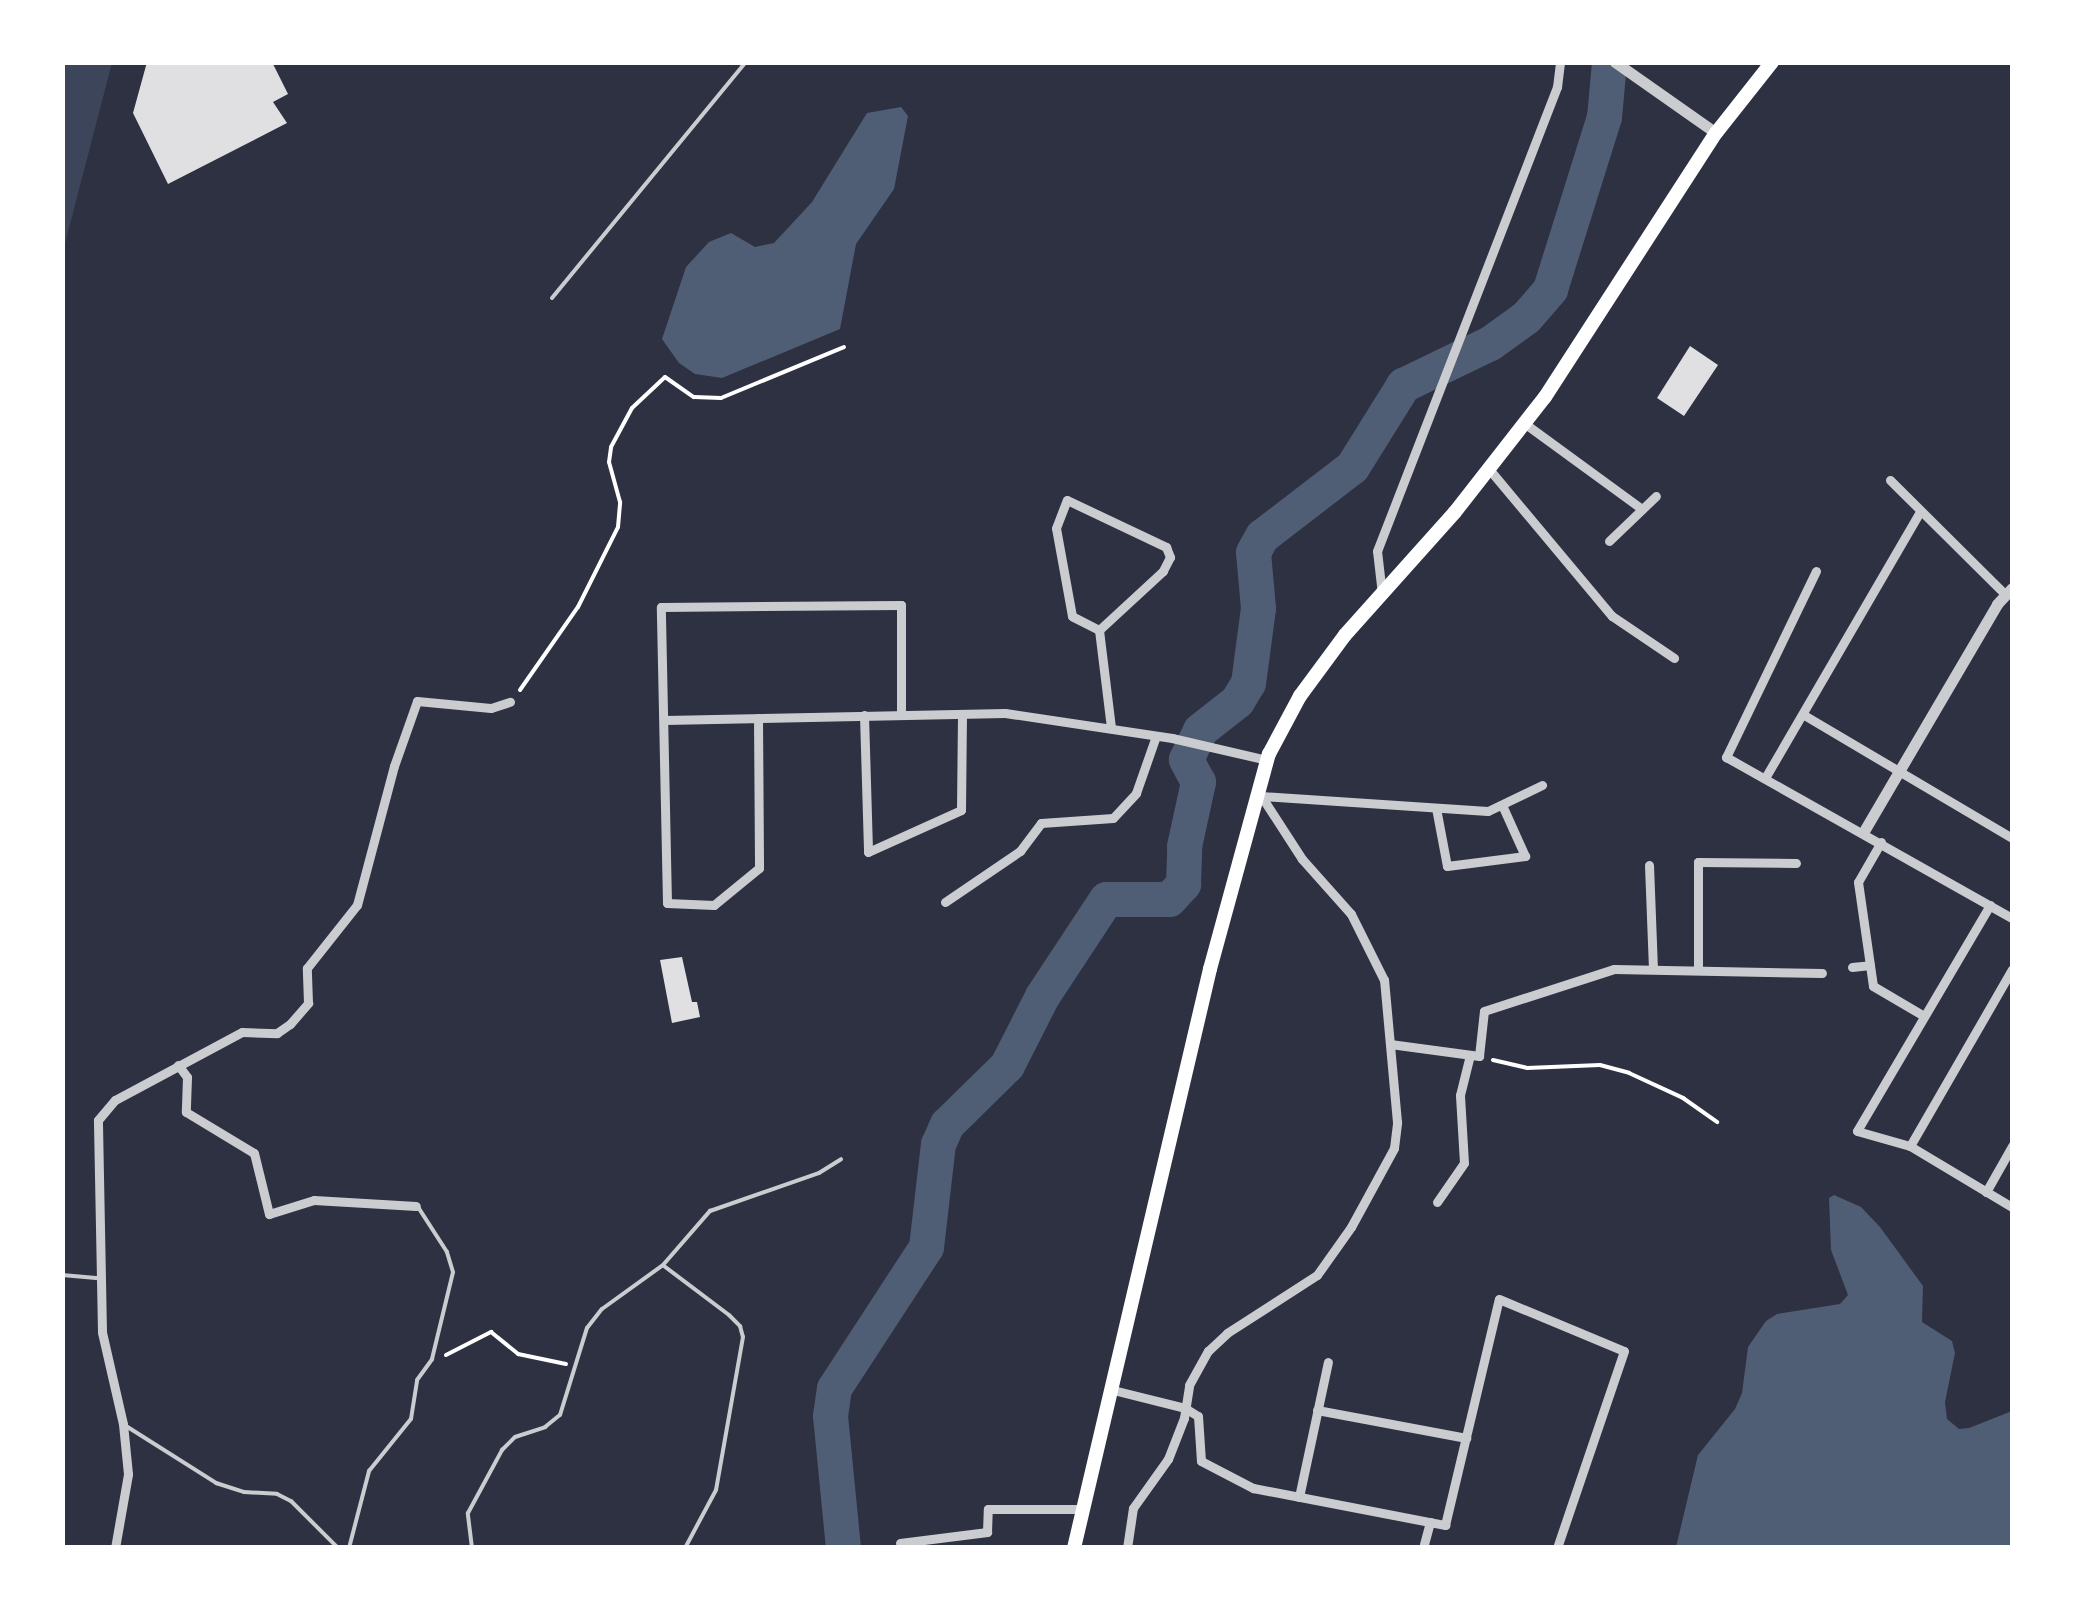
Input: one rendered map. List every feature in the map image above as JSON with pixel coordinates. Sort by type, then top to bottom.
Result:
[{"type":"main road","points":[[1074,1548],[1108,1389],[1267,760],[1300,696],[1524,423],[1598,320],[1716,134],[1772,62]]},
{"type":"street","points":[[1382,594],[1376,551],[1557,87],[1560,62]]},
{"type":"street","points":[[1615,62],[1716,134]]},
{"type":"street","points":[[1524,423],[1642,509]]},
{"type":"street","points":[[1489,468],[1612,616],[1674,658]]},
{"type":"street","points":[[1864,832],[2009,592],[1890,480]]},
{"type":"street","points":[[1609,541],[1656,496]]},
{"type":"street","points":[[1067,500],[1166,547],[1170,556],[1162,572],[1099,630],[1072,616],[1056,528],[1067,500]]},
{"type":"street","points":[[1765,778],[1920,512]]},
{"type":"street","points":[[1816,572],[1726,756],[2012,918]]},
{"type":"street","points":[[758,718],[759,868],[714,905],[667,903],[661,607],[902,604],[901,714]]},
{"type":"street","points":[[1099,630],[1111,728]]},
{"type":"street","points":[[115,1548],[128,1474],[124,1424],[102,1332],[98,1120],[115,1100],[242,1032],[278,1033],[308,1003],[307,968],[356,906],[394,766],[418,701],[491,708],[510,702]]},
{"type":"street","points":[[665,720],[1005,713],[1172,738],[1267,760]]},
{"type":"street","points":[[864,715],[868,852],[961,810],[962,714]]},
{"type":"street","points":[[1804,714],[2012,838]]},
{"type":"street","points":[[945,902],[1020,851],[1041,822],[1114,818],[1136,793],[1156,736]]},
{"type":"street","points":[[1260,793],[1488,811],[1542,785]]},
{"type":"street","points":[[1127,1548],[1134,1508],[1168,1458],[1185,1408],[1188,1385],[1208,1351],[1226,1333],[1317,1275],[1351,1227],[1394,1148],[1397,1122],[1384,980],[1370,944],[1351,914],[1302,859],[1260,793]]},
{"type":"street","points":[[1436,808],[1447,866],[1525,856],[1502,805]]},
{"type":"street","points":[[1882,842],[1858,882],[1873,986],[1924,1016]]},
{"type":"street","points":[[1698,970],[1698,862],[1796,863]]},
{"type":"street","points":[[1649,865],[1653,970]]},
{"type":"street","points":[[1990,905],[1857,1131],[1910,1146],[2012,1207]]},
{"type":"street","points":[[1852,967],[1870,965]]},
{"type":"street","points":[[1910,1146],[2012,968]]},
{"type":"street","points":[[1436,1202],[1464,1163],[1460,1095],[1484,1011],[1614,969],[1822,973]]},
{"type":"street","points":[[1390,1044],[1474,1056]]},
{"type":"street","points":[[178,1065],[187,1077],[186,1112],[254,1153],[270,1214],[314,1200],[416,1206]]},
{"type":"street","points":[[1986,1192],[2012,1146]]},
{"type":"street","points":[[1108,1389],[1185,1408],[1198,1416],[1200,1462],[1253,1488],[1445,1525],[1499,1299],[1624,1351],[1557,1548]]},
{"type":"street","points":[[1299,1497],[1328,1362]]},
{"type":"street","points":[[1318,1410],[1466,1438]]},
{"type":"street","points":[[900,1542],[987,1532],[988,1509],[1082,1509]]},
{"type":"street","points":[[1423,1548],[1430,1522]]},
{"type":"lane","points":[[552,298],[746,62]]},
{"type":"lane","points":[[472,1548],[468,1513],[502,1450],[515,1437],[545,1428],[560,1415],[587,1328],[602,1309],[663,1266],[710,1211],[819,1173],[841,1159]]},
{"type":"lane","points":[[348,1548],[370,1471],[402,1435],[411,1418],[417,1380],[432,1359],[453,1272],[447,1252],[416,1206]]},
{"type":"lane","points":[[663,1266],[729,1315],[740,1326],[742,1337],[716,1490],[685,1548]]},
{"type":"lane","points":[[62,1275],[99,1278]]},
{"type":"lane","points":[[124,1424],[216,1483],[244,1492],[277,1494],[338,1548]]},
{"type":"path","points":[[510,702],[543,662],[606,558],[621,514],[610,478],[611,448],[632,408],[666,377],[694,396],[721,398],[844,347]]},
{"type":"path","points":[[1474,1056],[1527,1068],[1600,1065],[1629,1073],[1684,1098],[1717,1122]]},
{"type":"path","points":[[432,1359],[491,1332],[518,1354],[577,1366]]},
{"type":"shaded area","points":[[62,63],[112,63],[63,251]]},
{"type":"shaded area","points":[[901,107],[908,116],[894,189],[856,244],[840,329],[722,378],[695,374],[679,363],[662,339],[686,267],[709,242],[731,233],[755,247],[774,243],[812,202],[867,113]]},
{"type":"shaded area","points":[[1834,1195],[1861,1207],[1880,1227],[1923,1286],[1922,1322],[1952,1341],[1955,1353],[1945,1402],[1947,1419],[1959,1429],[1969,1428],[2012,1411],[2012,1547],[1676,1547],[1698,1455],[1735,1409],[1742,1393],[1748,1347],[1766,1321],[1777,1314],[1840,1304],[1848,1295],[1831,1250],[1829,1198]]},
{"type":"building","points":[[147,62],[272,62],[288,94],[273,102],[287,123],[168,184],[133,113]]},
{"type":"building","points":[[1690,346],[1718,365],[1684,416],[1657,398]]},
{"type":"building","points":[[682,957],[692,1002],[697,1002],[700,1017],[672,1023],[660,960]]},
{"type":"waterway","points":[[843,1548],[830,1416],[834,1388],[926,1247],[938,1144],[947,1124],[1007,1065],[1042,996],[1106,899],[1169,899],[1183,884],[1184,846],[1198,782],[1186,759],[1200,730],[1237,701],[1248,683],[1258,608],[1253,552],[1262,536],[1352,467],[1403,385],[1490,343],[1526,317],[1550,289],[1604,117],[1609,62]]}]
